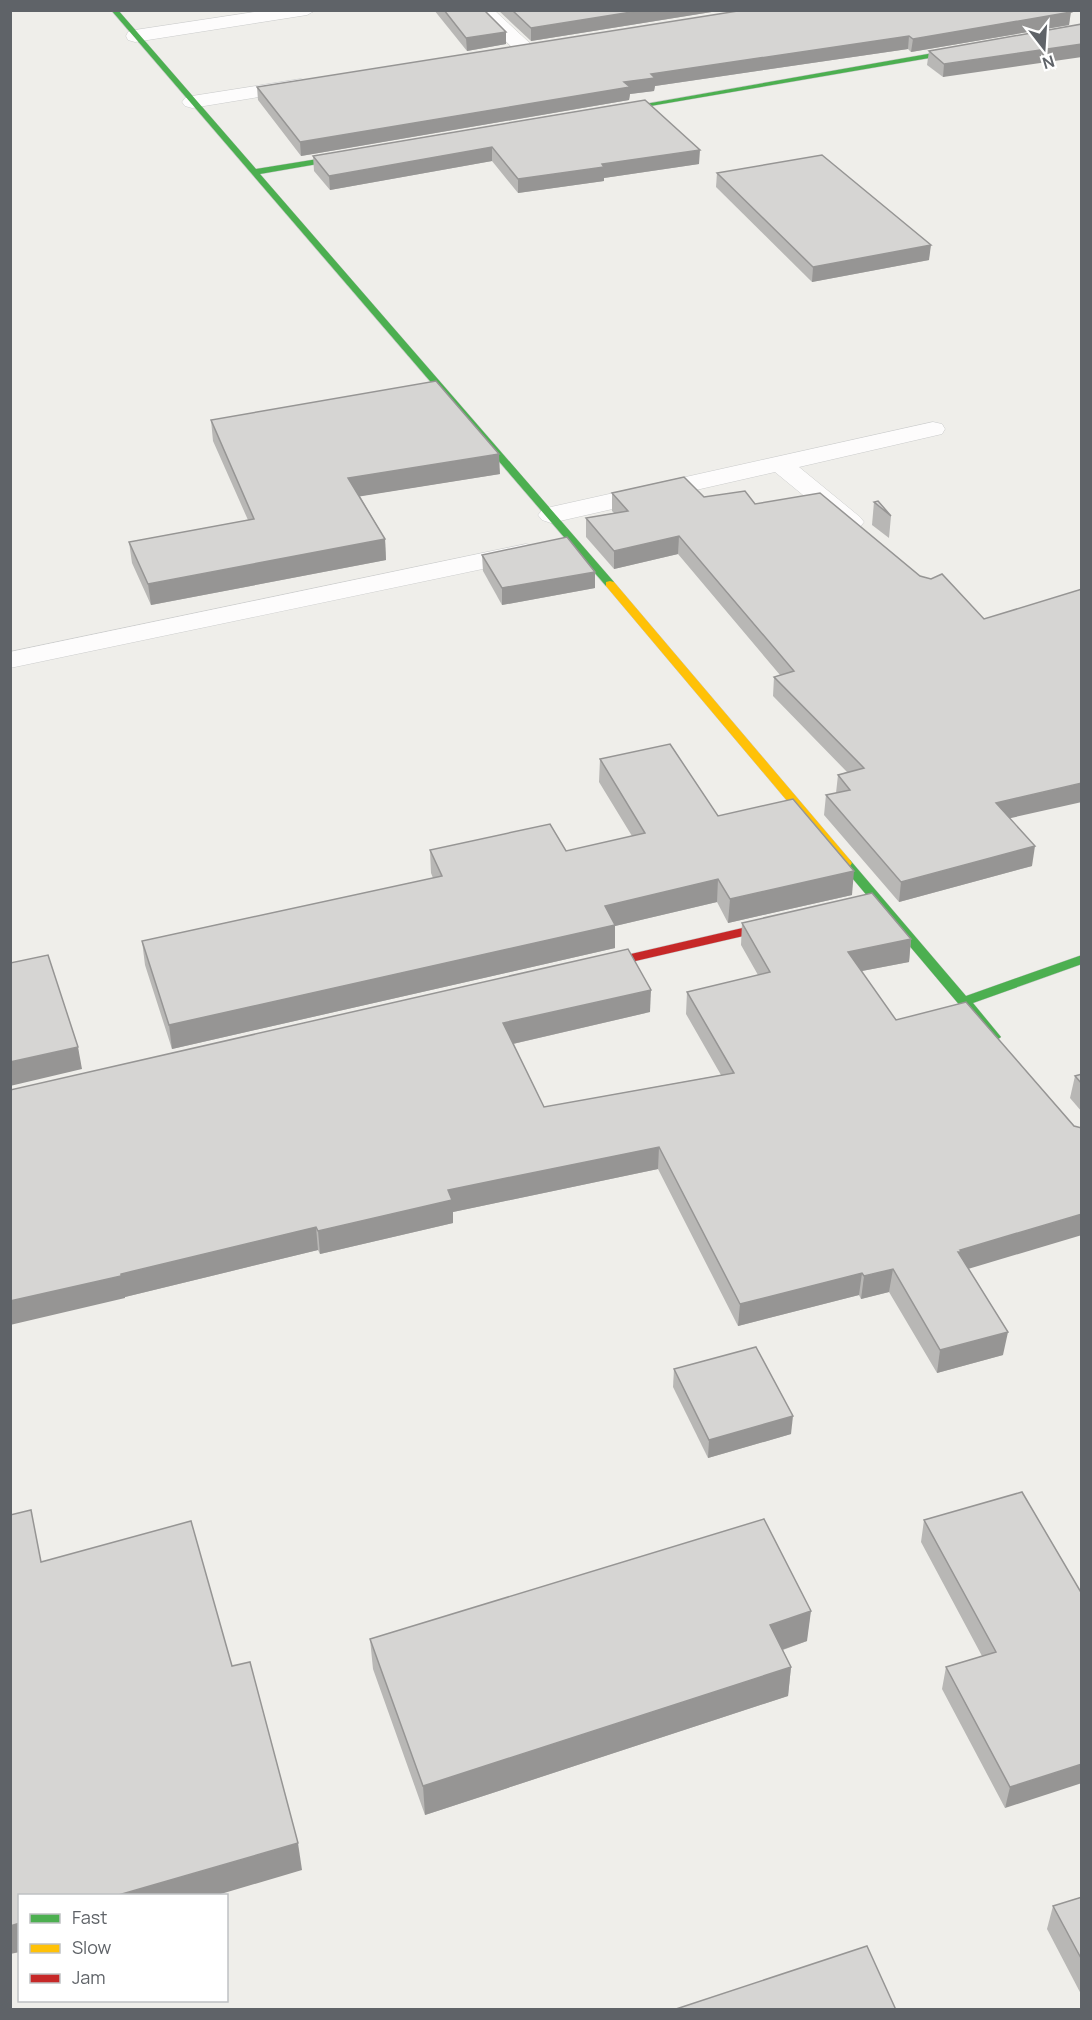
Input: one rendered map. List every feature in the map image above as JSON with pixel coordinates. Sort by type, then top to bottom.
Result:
[{"type":"main road","points":[[114,10],[551,515],[871,902],[1003,1048]]},
{"type":"main road","points":[[585,115],[987,46]]},
{"type":"main road","points":[[254,172],[372,152]]},
{"type":"main road","points":[[577,970],[796,920]]},
{"type":"main road","points":[[963,1002],[1082,959]]},
{"type":"street","points":[[135,36],[306,10]]},
{"type":"street","points":[[483,10],[526,50]]},
{"type":"street","points":[[503,53],[549,46]]},
{"type":"street","points":[[192,102],[319,82]]},
{"type":"street","points":[[551,515],[933,429]]},
{"type":"street","points":[[781,464],[873,541]]},
{"type":"street","points":[[10,660],[573,542]]},
{"type":"building","points":[[444,10],[484,10],[506,32],[466,38]]},
{"type":"building","points":[[512,10],[644,10],[531,28]]},
{"type":"building","points":[[744,10],[1068,10],[1071,12],[913,39],[909,36],[651,74],[655,78],[624,82],[630,87],[300,142],[257,87]]},
{"type":"building","points":[[1082,24],[1082,44],[944,64],[929,51]]},
{"type":"building","points":[[645,100],[700,150],[518,179],[492,147],[329,176],[313,156]]},
{"type":"building","points":[[822,155],[931,245],[813,267],[717,173]]},
{"type":"building","points":[[436,381],[499,454],[348,478],[385,539],[148,584],[129,542],[254,519],[211,420]]},
{"type":"building","points":[[684,477],[704,497],[745,491],[755,504],[820,493],[920,576],[931,579],[942,574],[984,619],[1082,589],[1082,783],[996,803],[1035,846],[901,882],[826,795],[850,790],[838,775],[864,768],[774,677],[794,671],[679,536],[614,551],[586,518],[628,511],[612,493]]},
{"type":"building","points":[[878,501],[891,516],[874,502]]},
{"type":"building","points":[[567,537],[595,572],[502,588],[482,555]]},
{"type":"building","points":[[670,744],[718,816],[793,799],[854,871],[730,899],[718,879],[605,906],[615,925],[169,1025],[142,941],[442,876],[430,850],[550,824],[566,851],[645,833],[600,759]]},
{"type":"building","points":[[872,893],[911,939],[848,952],[896,1020],[966,1002],[1074,1126],[1082,1128],[1082,1214],[958,1252],[1008,1332],[940,1350],[893,1269],[864,1276],[862,1273],[740,1304],[659,1147],[448,1190],[452,1200],[318,1231],[316,1227],[10,1301],[10,1090],[628,949],[651,990],[503,1023],[544,1107],[734,1073],[687,992],[770,972],[742,923]]},
{"type":"building","points":[[48,955],[78,1047],[10,1062],[10,963]]},
{"type":"building","points":[[1082,1074],[1082,1084],[1075,1076]]},
{"type":"building","points":[[756,1347],[793,1416],[709,1440],[674,1369]]},
{"type":"building","points":[[1022,1492],[1082,1594],[1082,1764],[1010,1787],[946,1667],[996,1652],[924,1520]]},
{"type":"building","points":[[31,1510],[41,1562],[191,1521],[232,1666],[250,1662],[298,1843],[122,1894],[18,1894],[18,1924],[10,1926],[10,1515]]},
{"type":"building","points":[[764,1519],[811,1611],[770,1625],[791,1667],[423,1786],[370,1639]]},
{"type":"building","points":[[1082,1897],[1082,1960],[1053,1906]]},
{"type":"building","points":[[867,1946],[896,2010],[673,2010]]},
{"type":"traffic: fast","points":[[114,10],[610,584]]},
{"type":"traffic: fast","points":[[604,112],[973,48]]},
{"type":"traffic: fast","points":[[254,172],[358,154]]},
{"type":"traffic: fast","points":[[846,863],[994,1037]]},
{"type":"traffic: fast","points":[[963,1002],[1082,959]]},
{"type":"traffic: slow","points":[[610,584],[846,863]]},
{"type":"traffic: jam","points":[[588,968],[786,922]]}]
